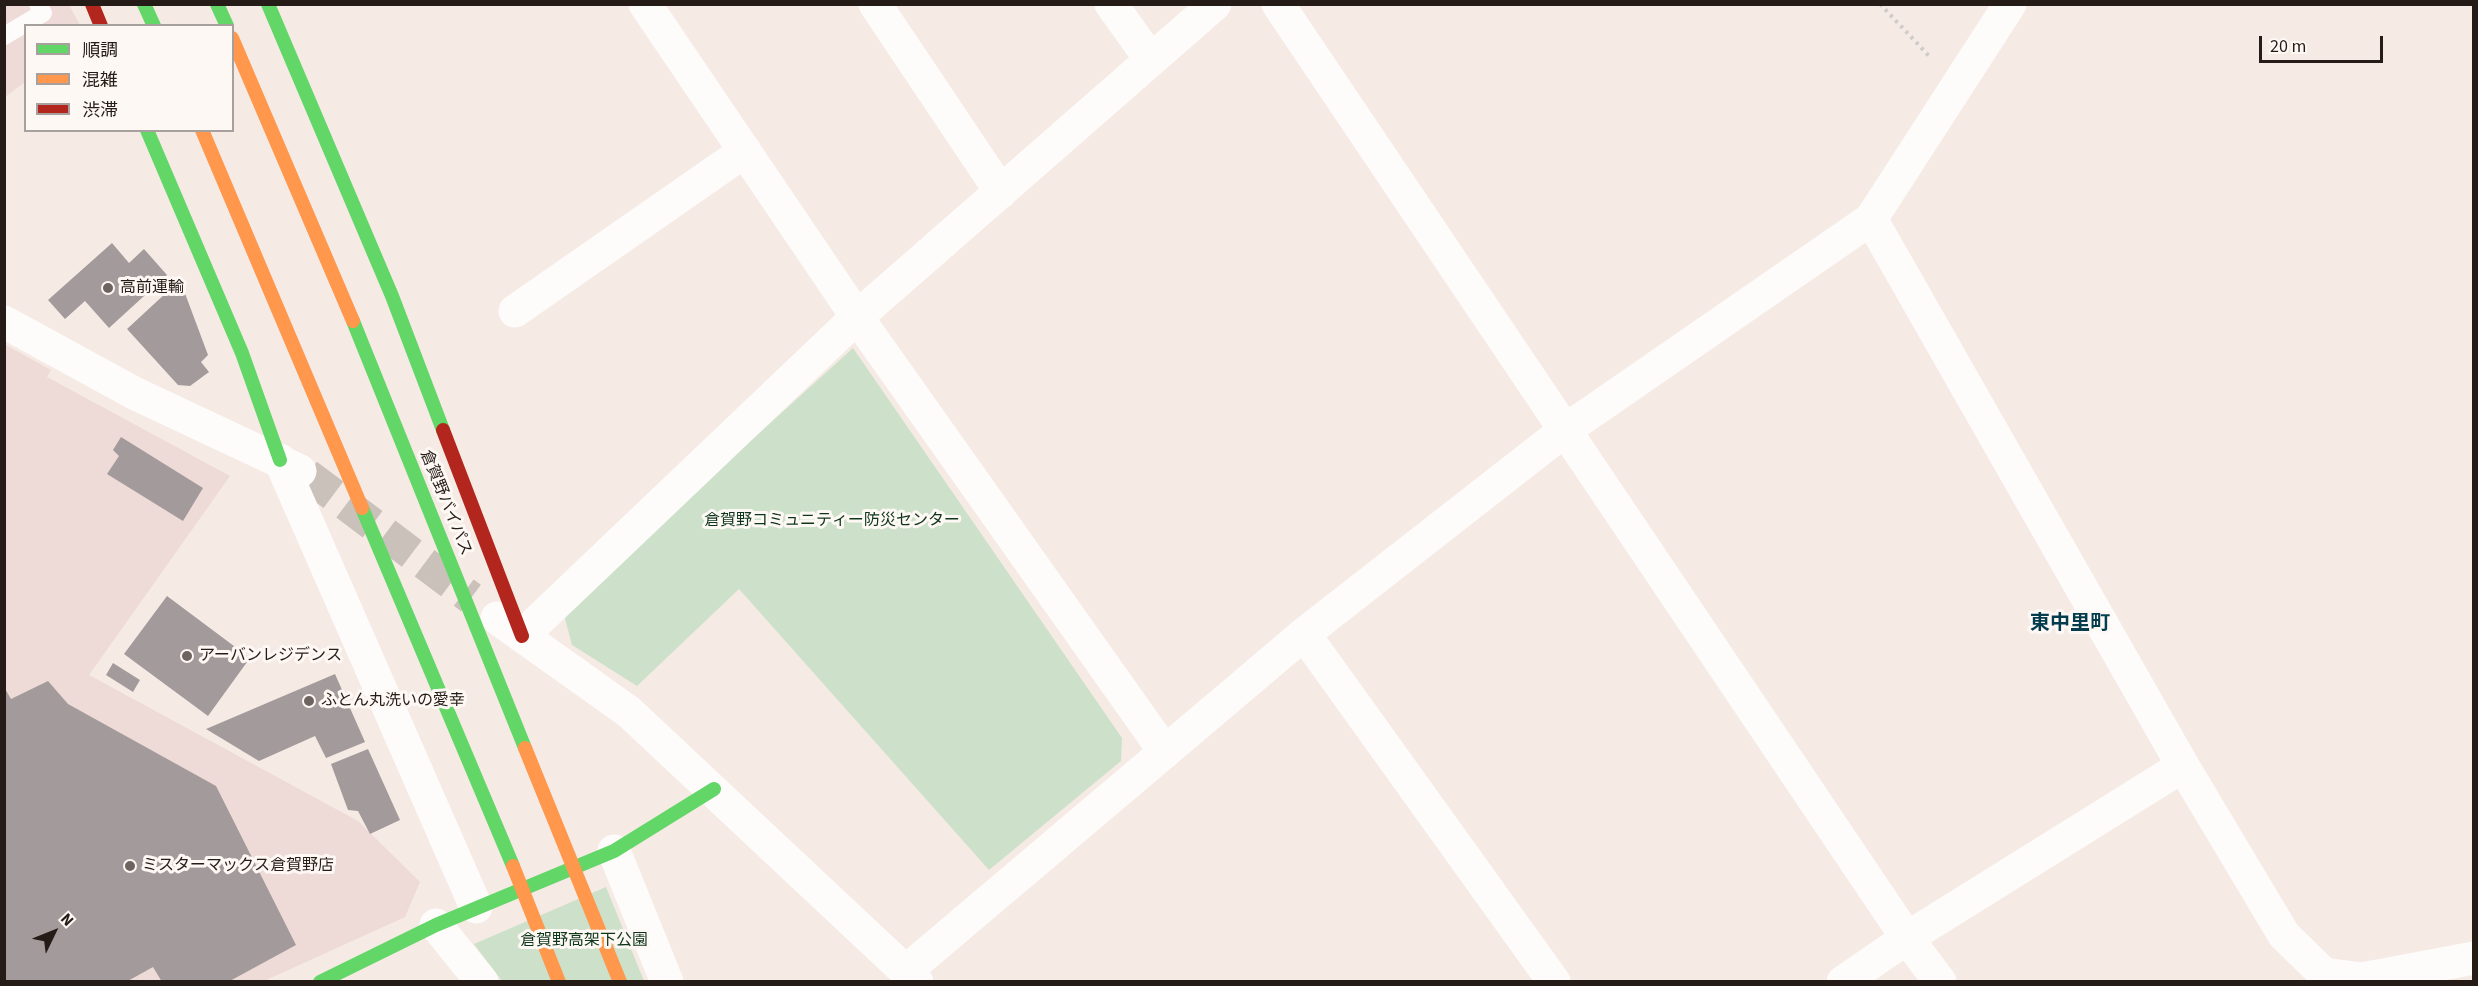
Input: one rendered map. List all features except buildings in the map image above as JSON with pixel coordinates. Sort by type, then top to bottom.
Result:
[{"type":"main road","points":[[92,4],[100,24]]},
{"type":"main road","points":[[144,4],[153,24]]},
{"type":"main road","points":[[217,4],[226,24]]},
{"type":"main road","points":[[268,4],[392,296],[510,627]]},
{"type":"main road","name":"倉賀野バイパス","points":[[234,44],[349,312],[558,823],[620,981]]},
{"type":"main road","points":[[148,132],[242,353],[294,467]]},
{"type":"main road","points":[[203,132],[505,845],[559,981]]},
{"type":"main road","points":[[320,981],[436,925],[614,851],[714,789]]},
{"type":"street","points":[[645,4],[857,317],[1166,752]]},
{"type":"street","points":[[875,4],[1001,192]]},
{"type":"street","points":[[1112,4],[1151,60]]},
{"type":"street","points":[[1215,4],[857,317],[510,627],[629,712],[912,976],[1166,752],[1304,634],[1564,431],[1871,219],[2010,4]]},
{"type":"street","points":[[1278,4],[1906,938],[1940,981]]},
{"type":"street","points":[[515,311],[745,152]]},
{"type":"street","points":[[1871,219],[2183,766],[2284,935],[2324,974],[2361,980],[2474,958]]},
{"type":"street","points":[[4,322],[134,393],[294,467],[477,907]]},
{"type":"street","points":[[1304,634],[1554,981]]},
{"type":"street","points":[[1843,981],[1906,938],[2183,766]]},
{"type":"street","points":[[614,851],[667,981]]},
{"type":"street","points":[[436,925],[482,981]]},
{"type":"lane","points":[[24,24],[43,13],[38,4]]},
{"type":"lane","points":[[4,36],[24,24]]},
{"type":"path","points":[[1880,4],[1958,86]]},
{"type":"shaded area","points":[[5,5],[69,5],[79,24],[24,24],[24,83],[5,97]]},
{"type":"shaded area","points":[[4,344],[51,370],[47,377],[230,476],[89,675],[358,821],[420,882],[405,917],[264,981],[5,981]]},
{"type":"green space","name":"倉賀野コミュニティー防災センター","points":[[853,348],[1122,738],[1121,761],[989,870],[739,589],[637,686],[572,645],[563,611]]},
{"type":"green space","name":"倉賀野高架下公園","points":[[606,887],[644,981],[502,981],[474,944]]},
{"type":"tunnel","points":[[307,475],[471,598]]},
{"type":"traffic: fast","points":[[144,4],[153,24]]},
{"type":"traffic: fast","points":[[217,4],[226,24]]},
{"type":"traffic: fast","points":[[268,4],[392,296],[443,430]]},
{"type":"traffic: fast","points":[[148,132],[242,353],[280,460]]},
{"type":"traffic: fast","points":[[353,321],[525,748]]},
{"type":"traffic: fast","points":[[362,508],[513,866]]},
{"type":"traffic: fast","points":[[320,982],[436,925],[614,851],[714,789]]},
{"type":"traffic: slow","points":[[234,43],[353,321]]},
{"type":"traffic: slow","points":[[203,132],[362,508]]},
{"type":"traffic: slow","points":[[525,748],[620,982]]},
{"type":"traffic: slow","points":[[513,866],[559,982]]},
{"type":"traffic: jam","points":[[92,4],[100,24]]},
{"type":"traffic: jam","points":[[443,430],[522,636]]},
{"type":"place","name":"高前運輸","points":[[108,288]]},
{"type":"place","name":"アーバンレジデンス","points":[[187,656]]},
{"type":"place","name":"ふとん丸洗いの愛幸","points":[[309,701]]},
{"type":"place","name":"ミスターマックス倉賀野店","points":[[130,866]]},
{"type":"district","name":"東中里町","points":[[2070,625]]}]
